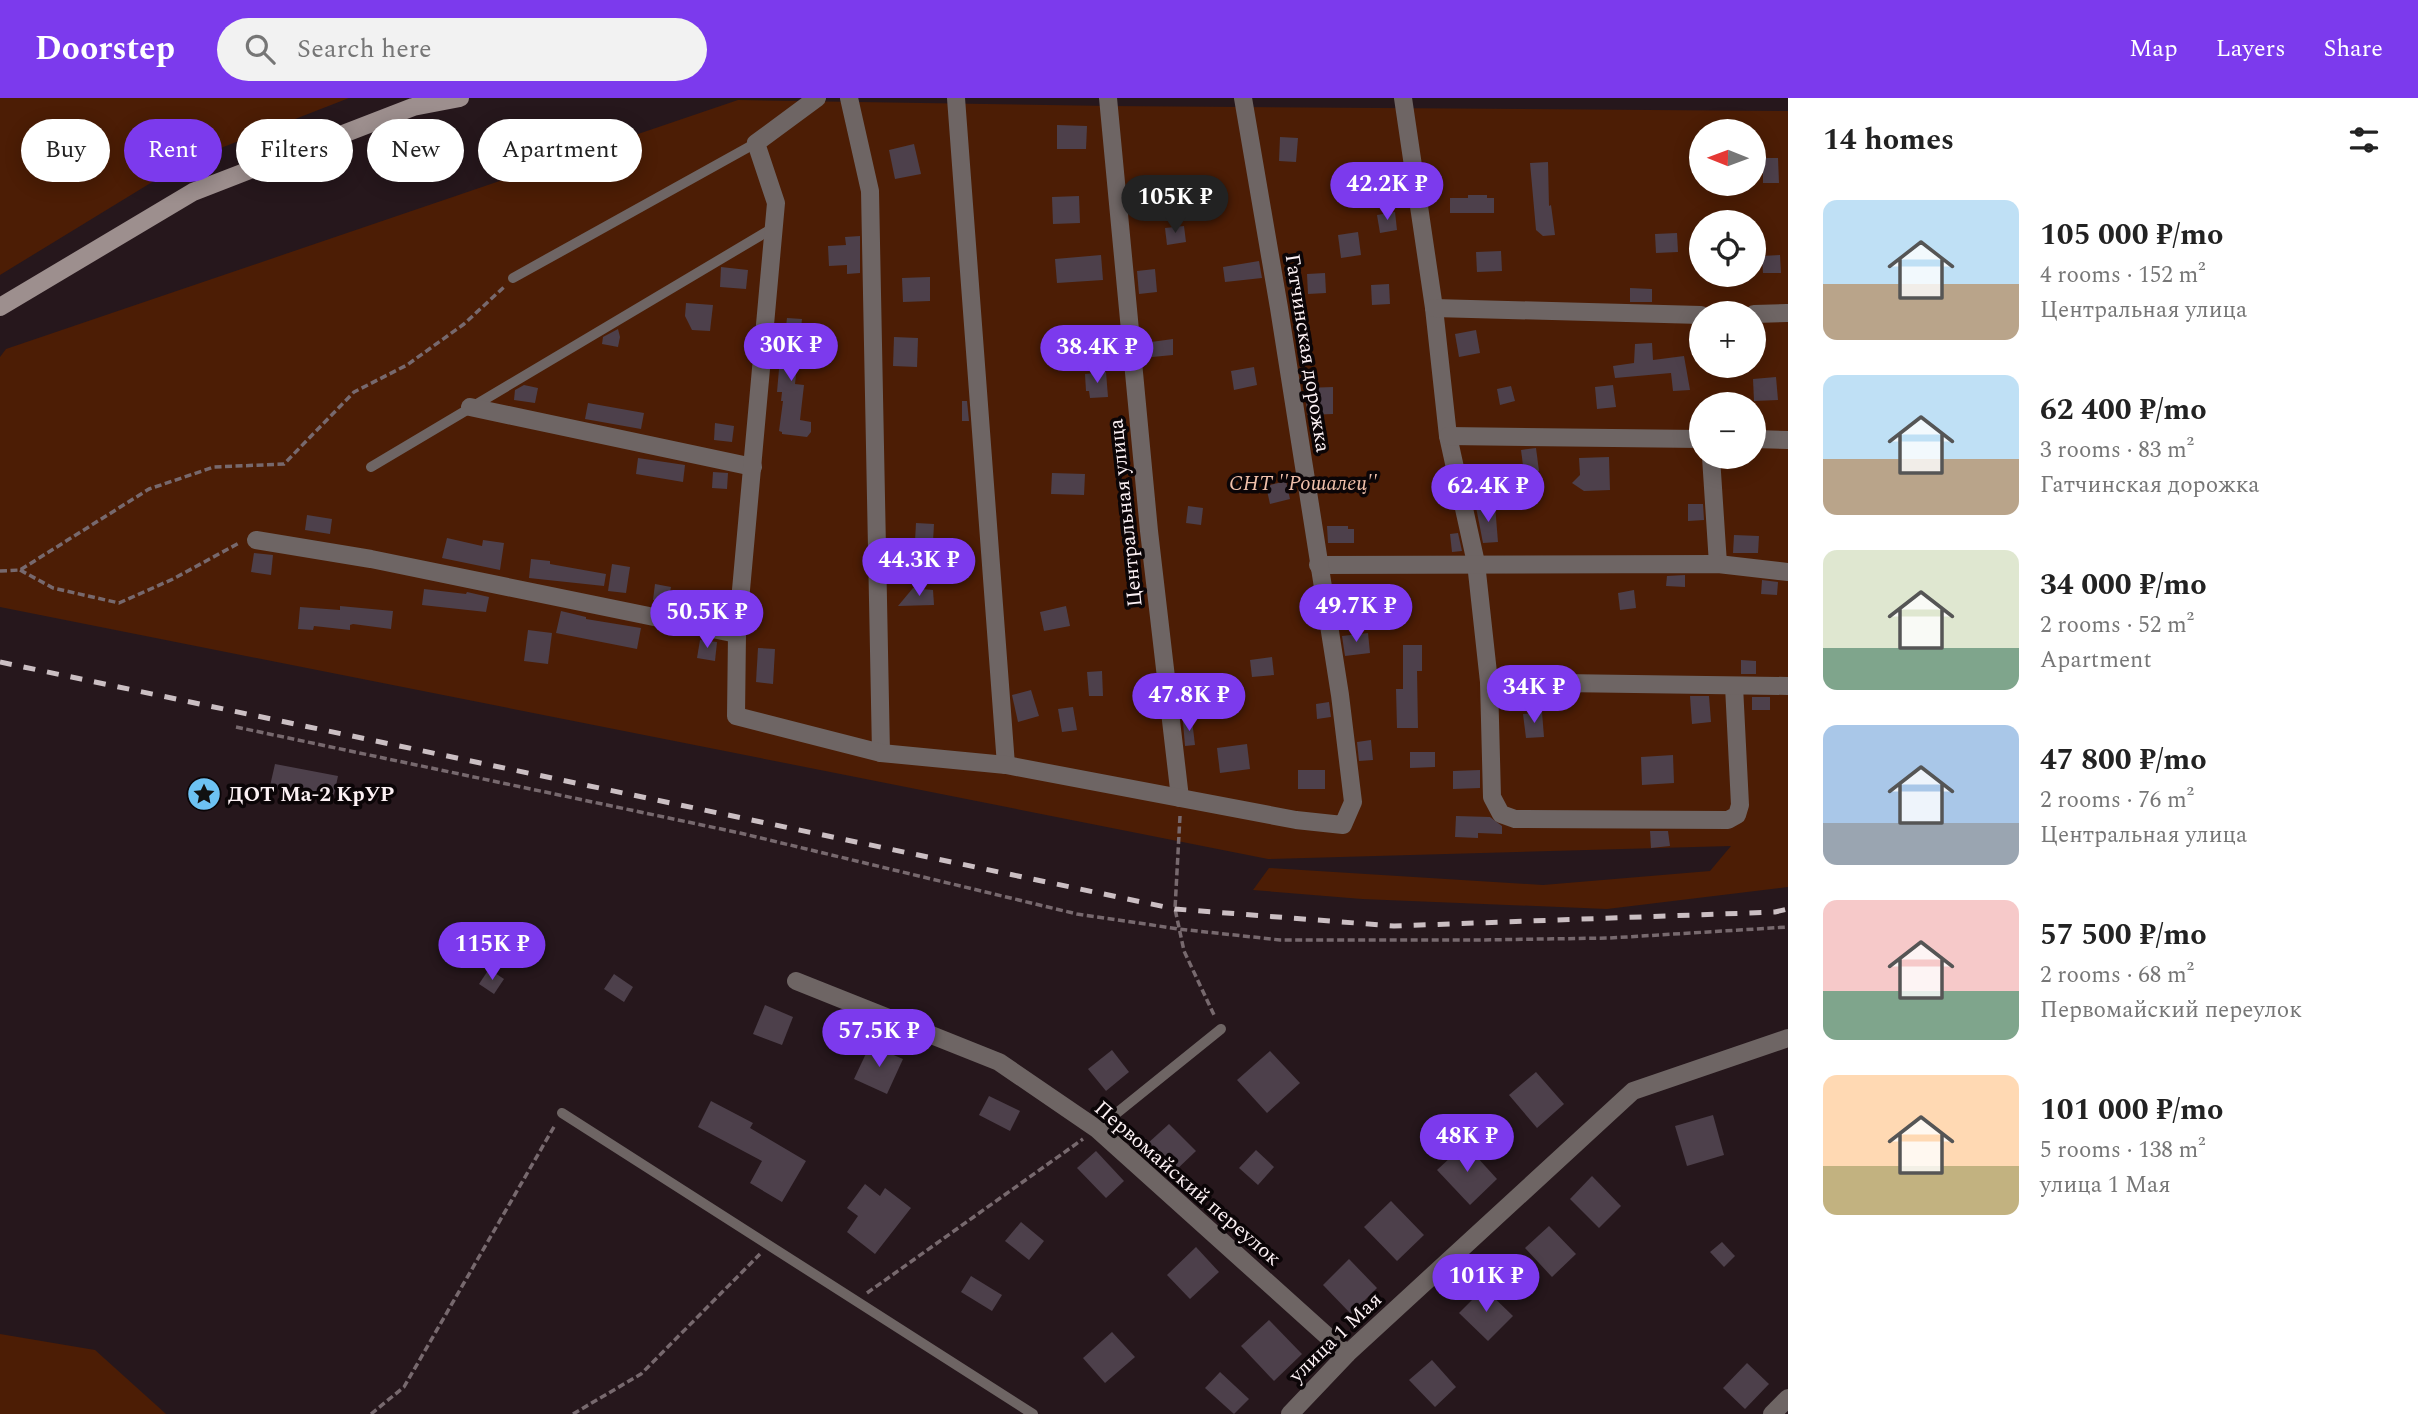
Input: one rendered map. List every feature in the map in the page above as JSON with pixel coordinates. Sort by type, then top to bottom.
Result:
[{"type":"main road","points":[[0,307],[193,192],[413,107],[460,98]]},
{"type":"street","points":[[817,98],[756,143],[776,203],[737,634],[736,716],[881,753],[1006,765],[1180,798]]},
{"type":"street","points":[[849,98],[870,191],[881,753]]},
{"type":"street","points":[[956,98],[1006,765]]},
{"type":"street","name":"Центральная улица","points":[[1108,98],[1149,531],[1180,798]]},
{"type":"street","name":"Гатчинская дорожка","points":[[1180,798],[1296,820],[1343,825],[1353,802],[1340,695],[1243,98]]},
{"type":"street","points":[[1403,98],[1434,308],[1448,436],[1476,563],[1489,682],[1492,797],[1501,814],[1515,819],[1728,821],[1737,815],[1740,804],[1734,686]]},
{"type":"street","points":[[1434,308],[1689,315]]},
{"type":"street","points":[[1766,314],[1787,313]]},
{"type":"street","points":[[470,407],[753,467]]},
{"type":"street","points":[[1448,436],[1689,439]]},
{"type":"street","points":[[1766,439],[1788,440]]},
{"type":"street","points":[[1712,469],[1718,564]]},
{"type":"street","points":[[256,540],[371,559],[737,634]]},
{"type":"street","points":[[1318,565],[1718,564],[1788,572]]},
{"type":"street","points":[[1489,682],[1788,687]]},
{"type":"street","name":"Первомайский переулок","points":[[796,981],[999,1062],[1097,1129],[1346,1354]]},
{"type":"street","name":"улица 1 Мая","points":[[1290,1414],[1346,1354],[1633,1091],[1788,1038]]},
{"type":"street","points":[[1772,1414],[1788,1398]]},
{"type":"lane","points":[[513,278],[756,143]]},
{"type":"lane","points":[[371,467],[773,228]]},
{"type":"lane","points":[[1097,1129],[1221,1029]]},
{"type":"lane","points":[[562,1114],[1033,1414]]},
{"type":"path","points":[[0,571],[20,570],[149,489],[214,467],[284,464],[354,392],[407,365],[464,324],[513,278]]},
{"type":"path","points":[[20,570],[53,589],[119,603],[173,579],[239,542],[256,540]]},
{"type":"path","points":[[236,727],[740,833],[1077,914],[1179,929],[1280,940],[1477,940],[1610,938],[1788,927]]},
{"type":"path","points":[[1180,798],[1175,909],[1184,951],[1221,1029]]},
{"type":"path","points":[[372,1414],[404,1387],[562,1114]]},
{"type":"path","points":[[857,1300],[1097,1129]]},
{"type":"path","points":[[573,1414],[641,1374],[769,1245]]},
{"type":"green space","points":[[0,98],[349,98],[295,119],[236,119],[236,142],[222,148],[222,119],[124,119],[124,182],[152,182],[0,275]]},
{"type":"green space","name":"СНТ ''Рошалец''","points":[[738,100],[1109,106],[1788,111],[1788,887],[1607,909],[1362,899],[1253,890],[1269,868],[1543,885],[1710,871],[1731,846],[1268,859],[0,607],[0,357],[6,349],[497,182],[642,182],[642,133]]},
{"type":"green space","points":[[0,1334],[95,1350],[166,1414],[0,1414]]},
{"type":"building","points":[[1057,125],[1087,126],[1086,149],[1057,149]]},
{"type":"building","points":[[1280,137],[1298,138],[1296,162],[1279,161]]},
{"type":"building","points":[[914,144],[921,174],[895,179],[889,150]]},
{"type":"building","points":[[1766,158],[1778,158],[1779,183],[1766,183]]},
{"type":"building","points":[[1548,162],[1549,206],[1551,205],[1555,235],[1543,236],[1536,230],[1530,163]]},
{"type":"building","points":[[1468,195],[1487,195],[1487,198],[1494,198],[1494,213],[1450,213],[1450,198],[1468,198]]},
{"type":"building","points":[[1079,196],[1080,223],[1053,224],[1052,197]]},
{"type":"building","points":[[1395,212],[1397,230],[1380,233],[1377,215]]},
{"type":"building","points":[[1184,226],[1186,242],[1167,245],[1165,228]]},
{"type":"building","points":[[1358,232],[1361,255],[1341,258],[1338,235]]},
{"type":"building","points":[[1677,233],[1678,252],[1656,253],[1655,234]]},
{"type":"building","points":[[860,236],[860,273],[847,274],[847,265],[829,266],[828,246],[846,245],[845,237]]},
{"type":"building","points":[[1501,251],[1502,271],[1477,272],[1476,252]]},
{"type":"building","points":[[1101,255],[1103,280],[1057,283],[1055,259]]},
{"type":"building","points":[[1780,255],[1781,273],[1766,273],[1766,256]]},
{"type":"building","points":[[1259,261],[1262,278],[1225,282],[1223,267]]},
{"type":"building","points":[[721,267],[748,270],[746,289],[720,287]]},
{"type":"building","points":[[1155,269],[1157,292],[1139,294],[1137,271]]},
{"type":"building","points":[[1325,273],[1326,293],[1308,294],[1307,274]]},
{"type":"building","points":[[930,277],[930,301],[903,302],[902,278]]},
{"type":"building","points":[[1389,284],[1390,304],[1372,305],[1371,285]]},
{"type":"building","points":[[1630,288],[1652,289],[1652,302],[1630,302]]},
{"type":"building","points":[[686,303],[713,305],[710,331],[692,330],[685,316]]},
{"type":"building","points":[[787,318],[802,319],[795,384],[804,385],[800,420],[811,422],[811,432],[807,437],[782,434],[779,431],[783,401],[782,392],[777,392],[782,335],[785,335]]},
{"type":"building","points":[[618,329],[618,347],[602,344],[603,337]]},
{"type":"building","points":[[1476,330],[1480,353],[1459,357],[1455,334]]},
{"type":"building","points":[[894,337],[918,338],[917,367],[893,366]]},
{"type":"building","points":[[1173,339],[1173,355],[1152,357],[1151,342]]},
{"type":"building","points":[[1652,343],[1653,360],[1684,356],[1690,390],[1673,391],[1671,373],[1615,378],[1613,366],[1634,363],[1635,344]]},
{"type":"building","points":[[1254,367],[1257,385],[1234,390],[1231,371]]},
{"type":"building","points":[[1106,372],[1108,397],[1090,398],[1089,391],[1086,391],[1085,374]]},
{"type":"building","points":[[1776,377],[1778,400],[1766,400],[1766,392],[1754,392],[1753,379]]},
{"type":"building","points":[[524,385],[538,388],[535,403],[514,400],[515,390]]},
{"type":"building","points":[[1613,385],[1616,407],[1597,409],[1595,387]]},
{"type":"building","points":[[1511,386],[1515,401],[1500,405],[1497,389]]},
{"type":"building","points":[[1333,387],[1333,414],[1307,415],[1305,388]]},
{"type":"building","points":[[962,401],[967,401],[969,421],[962,421]]},
{"type":"building","points":[[588,403],[644,413],[641,429],[585,419]]},
{"type":"building","points":[[715,423],[734,426],[732,442],[714,440]]},
{"type":"building","points":[[1536,448],[1539,471],[1524,473],[1521,450]]},
{"type":"building","points":[[1609,457],[1610,490],[1584,491],[1572,483],[1580,475],[1579,458]]},
{"type":"building","points":[[638,458],[685,465],[683,482],[636,474]]},
{"type":"building","points":[[1504,468],[1506,494],[1486,495],[1485,469]]},
{"type":"building","points":[[713,472],[728,473],[727,489],[712,488]]},
{"type":"building","points":[[1052,473],[1085,474],[1084,495],[1051,494]]},
{"type":"building","points":[[1286,481],[1290,499],[1270,504],[1266,486]]},
{"type":"building","points":[[1688,504],[1703,504],[1704,520],[1688,521]]},
{"type":"building","points":[[1495,505],[1498,542],[1483,543],[1476,507]]},
{"type":"building","points":[[1188,506],[1203,508],[1201,525],[1186,523]]},
{"type":"building","points":[[307,515],[332,519],[330,534],[305,530]]},
{"type":"building","points":[[916,523],[934,524],[933,542],[915,541]]},
{"type":"building","points":[[1327,526],[1348,526],[1348,529],[1354,529],[1354,543],[1328,543]]},
{"type":"building","points":[[1458,533],[1462,551],[1452,552],[1450,534]]},
{"type":"building","points":[[1734,535],[1759,536],[1758,553],[1733,553]]},
{"type":"building","points":[[447,538],[482,546],[483,540],[504,543],[500,570],[442,558]]},
{"type":"building","points":[[254,553],[273,555],[271,575],[251,572]]},
{"type":"building","points":[[531,559],[606,574],[604,586],[529,578]]},
{"type":"building","points":[[612,564],[630,567],[626,593],[608,591]]},
{"type":"building","points":[[1685,575],[1685,587],[1666,586],[1667,576]]},
{"type":"building","points":[[1762,580],[1778,582],[1777,595],[1761,594]]},
{"type":"building","points":[[655,584],[671,587],[668,603],[653,600]]},
{"type":"building","points":[[913,588],[933,590],[934,605],[898,606]]},
{"type":"building","points":[[424,589],[467,592],[489,597],[486,612],[422,605]]},
{"type":"building","points":[[1634,590],[1636,608],[1620,610],[1618,593]]},
{"type":"building","points":[[340,606],[393,611],[391,629],[353,624],[350,625],[350,630],[314,626],[313,630],[298,629],[300,607],[340,610]]},
{"type":"building","points":[[1066,606],[1070,626],[1044,631],[1040,612]]},
{"type":"building","points":[[561,611],[586,619],[641,628],[637,649],[556,633]]},
{"type":"building","points":[[528,630],[552,633],[548,664],[524,661]]},
{"type":"building","points":[[1368,633],[1370,653],[1345,656],[1342,636]]},
{"type":"building","points":[[700,640],[717,642],[715,661],[697,658]]},
{"type":"building","points":[[1403,645],[1422,645],[1422,671],[1417,671],[1418,728],[1397,728],[1396,689],[1403,689]]},
{"type":"building","points":[[758,648],[775,649],[773,684],[756,682]]},
{"type":"building","points":[[1272,657],[1274,675],[1252,677],[1250,660]]},
{"type":"building","points":[[1741,660],[1756,661],[1756,674],[1741,674]]},
{"type":"building","points":[[1102,671],[1103,696],[1089,696],[1087,672]]},
{"type":"building","points":[[1225,674],[1228,691],[1224,692],[1225,700],[1204,704],[1199,678]]},
{"type":"building","points":[[1031,690],[1039,716],[1018,722],[1012,695]]},
{"type":"building","points":[[1690,696],[1709,696],[1711,722],[1692,724]]},
{"type":"building","points":[[1752,697],[1770,697],[1770,710],[1752,710]]},
{"type":"building","points":[[1329,702],[1331,717],[1317,719],[1316,704]]},
{"type":"building","points":[[1073,707],[1077,730],[1062,732],[1058,709]]},
{"type":"building","points":[[1542,712],[1544,737],[1526,738],[1523,714]]},
{"type":"building","points":[[1192,720],[1195,745],[1185,746],[1183,722]]},
{"type":"building","points":[[1371,740],[1373,760],[1359,761],[1357,742]]},
{"type":"building","points":[[1247,744],[1250,769],[1220,773],[1217,748]]},
{"type":"building","points":[[1410,752],[1435,752],[1435,767],[1410,768]]},
{"type":"building","points":[[1673,755],[1674,783],[1642,785],[1641,757]]},
{"type":"building","points":[[275,764],[338,776],[333,799],[270,786]]},
{"type":"building","points":[[1298,770],[1325,770],[1325,789],[1298,789]]},
{"type":"building","points":[[1480,770],[1480,788],[1453,789],[1453,771]]},
{"type":"building","points":[[1456,816],[1490,817],[1502,826],[1502,834],[1478,833],[1478,838],[1455,837]]},
{"type":"building","points":[[1650,831],[1668,831],[1670,846],[1651,848]]},
{"type":"building","points":[[489,969],[504,979],[494,994],[479,984]]},
{"type":"building","points":[[614,974],[633,987],[624,1002],[604,989]]},
{"type":"building","points":[[765,1005],[793,1017],[782,1045],[753,1034]]},
{"type":"building","points":[[870,1045],[903,1059],[887,1094],[854,1079]]},
{"type":"building","points":[[1112,1050],[1129,1072],[1106,1091],[1088,1069]]},
{"type":"building","points":[[1270,1051],[1300,1083],[1267,1113],[1237,1080]]},
{"type":"building","points":[[1536,1072],[1564,1104],[1537,1128],[1509,1095]]},
{"type":"building","points":[[989,1096],[1020,1111],[1010,1131],[979,1115]]},
{"type":"building","points":[[711,1101],[753,1123],[750,1128],[806,1161],[782,1202],[750,1183],[762,1161],[698,1127]]},
{"type":"building","points":[[1713,1115],[1724,1155],[1687,1166],[1675,1126]]},
{"type":"building","points":[[1169,1124],[1196,1151],[1174,1172],[1147,1144]]},
{"type":"building","points":[[1465,1144],[1497,1179],[1470,1205],[1437,1170]]},
{"type":"building","points":[[1256,1150],[1274,1167],[1258,1185],[1239,1168]]},
{"type":"building","points":[[1096,1151],[1124,1181],[1106,1198],[1077,1168]]},
{"type":"building","points":[[1592,1176],[1621,1206],[1599,1228],[1570,1199]]},
{"type":"building","points":[[865,1184],[880,1196],[885,1188],[911,1208],[875,1254],[847,1232],[858,1216],[847,1208]]},
{"type":"building","points":[[1391,1201],[1424,1235],[1397,1261],[1364,1227]]},
{"type":"building","points":[[1021,1222],[1044,1241],[1029,1260],[1005,1241]]},
{"type":"building","points":[[1549,1226],[1576,1254],[1552,1277],[1525,1248]]},
{"type":"building","points":[[1722,1242],[1735,1256],[1724,1267],[1710,1252]]},
{"type":"building","points":[[1196,1247],[1219,1272],[1190,1299],[1167,1275]]},
{"type":"building","points":[[1349,1259],[1377,1288],[1351,1314],[1323,1285]]},
{"type":"building","points":[[971,1276],[1002,1295],[992,1311],[961,1292]]},
{"type":"building","points":[[1484,1288],[1513,1316],[1488,1341],[1459,1313]]},
{"type":"building","points":[[1269,1320],[1302,1354],[1274,1381],[1241,1346]]},
{"type":"building","points":[[1112,1332],[1135,1357],[1105,1383],[1083,1358]]},
{"type":"building","points":[[1432,1360],[1456,1387],[1435,1407],[1409,1380]]},
{"type":"building","points":[[1747,1363],[1769,1384],[1745,1409],[1723,1388]]},
{"type":"building","points":[[1220,1372],[1249,1399],[1234,1414],[1205,1388]]},
{"type":"railway","points":[[0,662],[1175,909],[1394,926],[1775,912],[1788,909]]},
{"type":"place","name":"ДОТ Ма-2 КрУР","points":[[204,794]]}]
